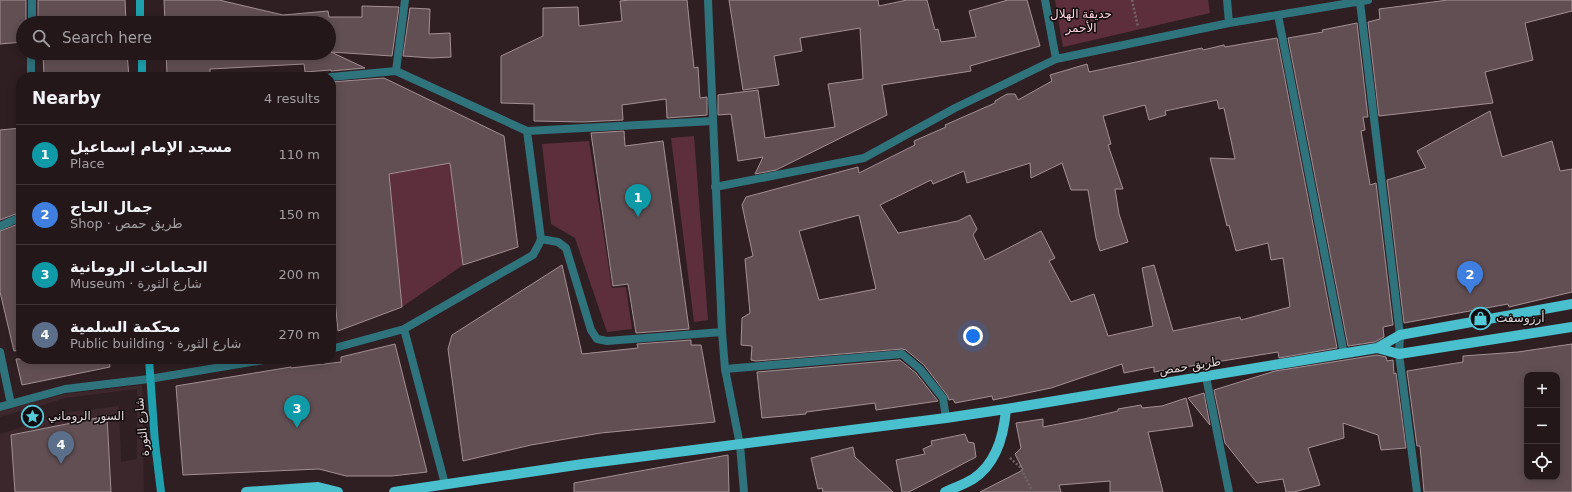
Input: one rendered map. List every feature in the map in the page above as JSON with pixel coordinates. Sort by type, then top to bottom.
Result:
[{"type":"main road","points":[[140,0],[140,16]]},
{"type":"main road","points":[[142,60],[142,72]]},
{"type":"main road","name":"طريق حمص","points":[[394,492],[583,464],[946,418],[1377,348],[1400,335],[1572,304]]},
{"type":"main road","name":"طريق حمص","points":[[1377,348],[1399,354],[1572,327]]},
{"type":"main road","name":"شارع الثورة","points":[[148,364],[161,492]]},
{"type":"main road","points":[[945,492],[973,479],[983,470],[998,448],[1002,435],[1006,408]]},
{"type":"main road","points":[[246,492],[318,487],[338,492]]},
{"type":"street","points":[[32,0],[32,16]]},
{"type":"street","points":[[396,71],[405,0]]},
{"type":"street","points":[[708,0],[722,332],[725,370],[740,445],[744,492]]},
{"type":"street","points":[[1045,0],[1056,59]]},
{"type":"street","points":[[1226,0],[1229,23]]},
{"type":"street","points":[[715,187],[864,158],[955,108],[1056,59],[1229,23],[1363,1],[1400,335],[1399,354],[1417,492]]},
{"type":"street","points":[[1278,15],[1344,354]]},
{"type":"street","points":[[31,60],[31,72]]},
{"type":"street","points":[[336,77],[396,71],[527,131],[713,122]]},
{"type":"street","points":[[336,348],[404,329],[533,255],[540,239],[527,131]]},
{"type":"street","points":[[0,226],[16,219]]},
{"type":"street","points":[[540,239],[558,242],[566,248],[591,330],[597,339],[607,341],[722,332]]},
{"type":"street","points":[[404,329],[444,484]]},
{"type":"street","points":[[0,352],[11,404]]},
{"type":"street","points":[[725,370],[902,354],[920,369],[943,398],[946,418]]},
{"type":"street","points":[[0,407],[65,389],[149,379],[240,364]]},
{"type":"street","points":[[1206,376],[1229,492]]},
{"type":"path","points":[[1132,0],[1141,41]]},
{"type":"path","points":[[998,448],[1020,467],[1033,492]]},
{"type":"shaded area","points":[[142,385],[144,492],[111,492],[106,416],[11,435],[15,492],[0,492],[0,434],[70,412],[119,406],[121,462],[137,459],[137,389],[66,398],[0,417],[0,411],[64,394]]},
{"type":"green space","name":"حديقة الهلال الأحمر","points":[[1055,0],[1208,0],[1210,13],[1063,47]]},
{"type":"green space","points":[[694,136],[708,320],[694,322],[671,138]]},
{"type":"green space","points":[[589,141],[612,288],[626,287],[632,329],[607,332],[575,238],[551,224],[542,144]]},
{"type":"green space","points":[[450,163],[463,265],[402,307],[389,174]]},
{"type":"building","points":[[0,0],[26,0],[26,16],[16,16],[16,43],[0,44]]},
{"type":"building","points":[[38,0],[125,0],[126,16],[38,16]]},
{"type":"building","points":[[164,0],[219,0],[283,15],[328,11],[329,16],[165,16]]},
{"type":"building","points":[[687,0],[694,68],[698,67],[700,98],[707,97],[707,115],[667,118],[666,99],[622,105],[623,120],[583,122],[534,121],[534,104],[501,103],[501,56],[543,36],[543,8],[578,7],[579,26],[622,21],[620,1]]},
{"type":"building","points":[[729,0],[878,0],[879,6],[907,0],[927,0],[935,30],[938,29],[941,42],[976,37],[969,11],[1008,0],[1027,0],[1040,46],[970,66],[971,71],[882,85],[887,115],[776,170],[755,174],[763,157],[738,161],[731,114],[718,115],[718,95],[758,90],[765,138],[835,127],[828,84],[863,79],[860,28],[800,38],[802,51],[774,56],[779,85],[743,90]]},
{"type":"building","points":[[1448,0],[1572,0],[1572,11],[1525,23],[1533,60],[1485,72],[1493,103],[1379,116],[1368,22],[1380,19],[1379,9]]},
{"type":"building","points":[[362,6],[399,7],[392,56],[336,52],[336,17],[362,17]]},
{"type":"building","points":[[410,8],[430,9],[429,34],[450,33],[451,57],[432,58],[403,56]]},
{"type":"building","points":[[1357,23],[1368,117],[1363,117],[1365,130],[1361,131],[1370,185],[1376,183],[1393,325],[1383,327],[1384,337],[1375,342],[1348,346],[1288,38],[1323,32],[1322,30]]},
{"type":"building","points":[[1277,38],[1337,348],[1279,358],[1278,352],[1154,372],[1154,367],[1124,373],[1122,364],[1051,388],[993,400],[992,396],[955,403],[953,399],[949,400],[947,395],[924,365],[906,350],[902,349],[756,361],[751,360],[752,346],[741,345],[742,318],[750,313],[745,259],[753,256],[742,205],[746,197],[858,167],[859,173],[915,145],[914,141],[946,127],[945,125],[995,103],[995,101],[1007,94],[1015,94],[1018,100],[1052,81],[1050,75],[1087,64],[1089,72],[1202,48],[1203,50],[1224,45],[1225,47]],"holes":[[[1217,100],[1219,109],[1224,108],[1235,159],[1210,158],[1227,226],[1229,225],[1236,251],[1268,243],[1271,260],[1283,258],[1290,307],[1241,320],[1240,317],[1173,331],[1154,265],[1142,268],[1153,326],[1108,336],[1094,294],[1071,302],[1049,261],[1055,258],[1041,231],[985,260],[973,235],[977,229],[970,215],[958,221],[898,233],[880,205],[931,180],[933,184],[964,171],[967,183],[1030,163],[1031,178],[1062,163],[1071,190],[1088,190],[1096,238],[1100,251],[1128,242],[1119,214],[1115,189],[1123,189],[1108,145],[1111,144],[1103,116],[1145,105],[1149,120],[1166,115],[1165,111]],[[859,215],[876,289],[819,300],[799,231]]]},
{"type":"building","points":[[336,54],[365,68],[305,72],[304,64],[210,69],[210,72],[167,72],[166,60],[336,60]]},
{"type":"building","points":[[43,60],[128,60],[129,72],[44,72]]},
{"type":"building","points":[[384,78],[504,136],[518,247],[463,265],[450,163],[389,174],[402,307],[338,331],[336,310],[336,82]]},
{"type":"building","points":[[1490,111],[1502,157],[1552,141],[1560,171],[1572,169],[1572,292],[1509,307],[1508,304],[1404,323],[1387,180],[1426,168],[1417,151]]},
{"type":"building","points":[[16,128],[16,214],[0,220],[0,130]]},
{"type":"building","points":[[624,131],[625,146],[663,141],[689,329],[636,333],[628,284],[613,286],[591,133]]},
{"type":"building","points":[[16,225],[16,351],[14,351],[0,292],[0,231]]},
{"type":"building","points":[[562,265],[582,354],[638,348],[637,344],[691,340],[691,345],[701,345],[715,422],[601,433],[531,445],[463,461],[448,349],[452,335]]},
{"type":"building","points":[[395,344],[427,472],[392,476],[346,476],[319,469],[183,475],[176,386],[291,367],[336,364],[336,363],[341,362],[341,357]]},
{"type":"building","points":[[1572,344],[1572,492],[1424,492],[1420,446],[1417,446],[1407,371],[1463,362],[1463,356],[1518,352]]},
{"type":"building","points":[[1377,355],[1386,357],[1387,361],[1393,360],[1406,448],[1381,450],[1378,435],[1343,423],[1344,438],[1308,448],[1320,485],[1294,492],[1286,492],[1283,479],[1257,483],[1225,443],[1214,390],[1275,371]]},
{"type":"building","points":[[900,360],[916,373],[938,401],[876,410],[875,403],[806,412],[806,414],[762,418],[757,372]]},
{"type":"building","points":[[17,364],[110,364],[110,367],[22,385]]},
{"type":"building","points":[[1204,393],[1210,425],[1188,398]]},
{"type":"building","points":[[1186,398],[1193,426],[1148,432],[1163,492],[1110,492],[1110,481],[1059,485],[1061,492],[980,492],[1023,470],[1015,454],[1021,448],[1016,423],[1043,419],[1043,427],[1118,411],[1118,409],[1141,405],[1142,408],[1162,406]]},
{"type":"building","points":[[107,416],[111,492],[15,492],[11,435]]},
{"type":"building","points":[[965,434],[968,442],[974,443],[976,457],[909,492],[902,492],[896,460],[925,454],[923,449],[932,445],[931,441]]},
{"type":"building","points":[[853,447],[855,457],[893,492],[823,492],[822,488],[818,489],[811,458]]},
{"type":"building","points":[[728,455],[729,492],[574,492],[574,483]]},
{"type":"place","name":"مسجد الإمام إسماعيل","points":[[638,217]]},
{"type":"place","name":"جمال الحاج","points":[[1470,294]]},
{"type":"place","name":"أرزوسفت","points":[[1480,318]]},
{"type":"place","name":"السور الروماني","points":[[32,416]]},
{"type":"place","name":"الحمامات الرومانية","points":[[297,428]]},
{"type":"place","name":"محكمة السلمية","points":[[61,464]]}]
